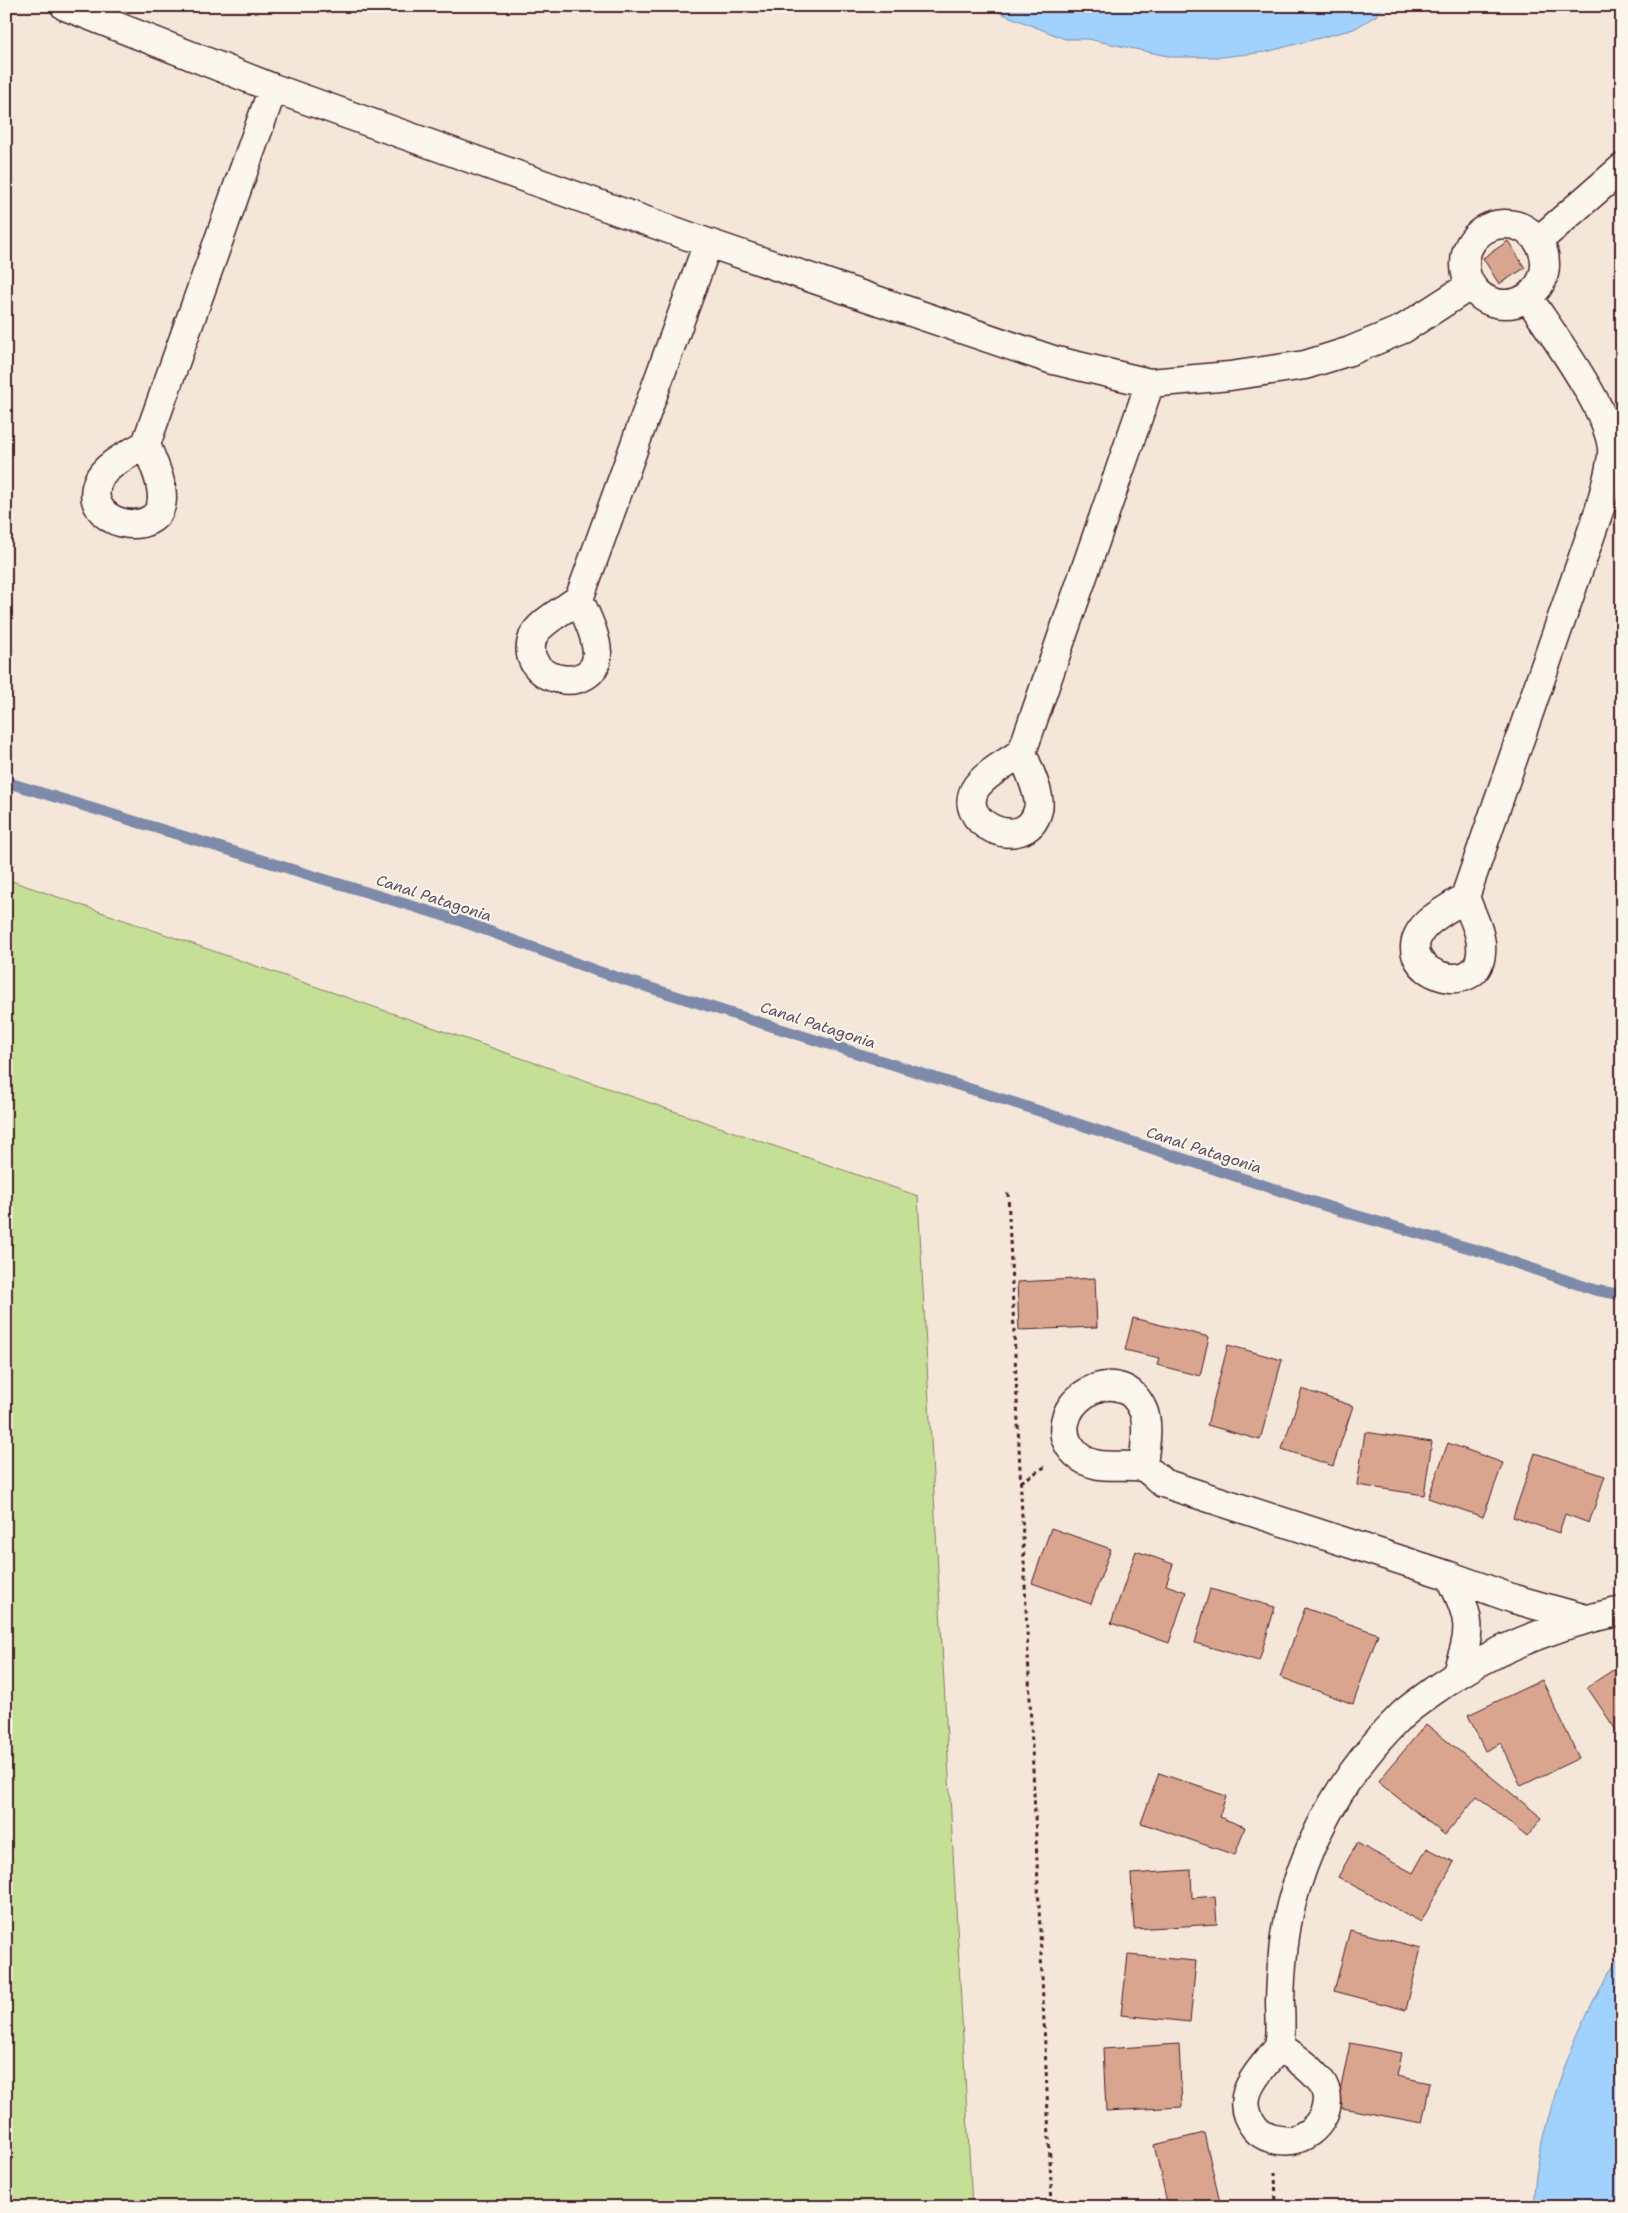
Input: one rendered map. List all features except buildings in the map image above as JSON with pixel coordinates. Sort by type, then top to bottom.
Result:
[{"type":"street","points":[[67,7],[273,88],[708,243],[1053,360],[1150,383],[1230,376],[1305,365],[1350,351],[1403,329],[1471,285]]},
{"type":"street","points":[[146,444],[273,88]]},
{"type":"street","points":[[1538,241],[1622,168]]},
{"type":"street","points":[[1503,224],[1517,226],[1529,232],[1538,241],[1544,253],[1543,278],[1528,297],[1516,303],[1490,302],[1479,295],[1471,285],[1466,272],[1466,258],[1470,246],[1478,235],[1490,228],[1503,224]]},
{"type":"street","points":[[579,598],[708,243]]},
{"type":"street","points":[[1465,897],[1600,508],[1612,454],[1607,426],[1591,395],[1528,297]]},
{"type":"street","points":[[1022,752],[1150,383]]},
{"type":"street","points":[[1143,1467],[1163,1483],[1450,1576],[1514,1599],[1586,1618]]},
{"type":"street","points":[[1450,1576],[1462,1600],[1468,1623],[1467,1643],[1456,1674]]},
{"type":"street","points":[[1279,2046],[1281,1953],[1291,1905],[1305,1861],[1325,1815],[1349,1777],[1402,1714],[1456,1674],[1510,1646],[1586,1618],[1622,1611]]},
{"type":"path","points":[[1008,1193],[1052,2207]]},
{"type":"green space","points":[[6,879],[918,1196],[972,2207],[6,2207]]},
{"type":"water","points":[[983,6],[1384,6],[1377,15],[1354,29],[1266,52],[1222,57],[1172,57],[1088,39],[1065,39]]},
{"type":"water","points":[[1622,1953],[1622,2207],[1534,2207],[1537,2167],[1555,2093],[1584,2021]]},
{"type":"waterway","name":"Canal Patagonia","points":[[6,782],[461,921],[597,971],[1018,1104],[1341,1211],[1483,1252],[1595,1290],[1622,1295]]}]
